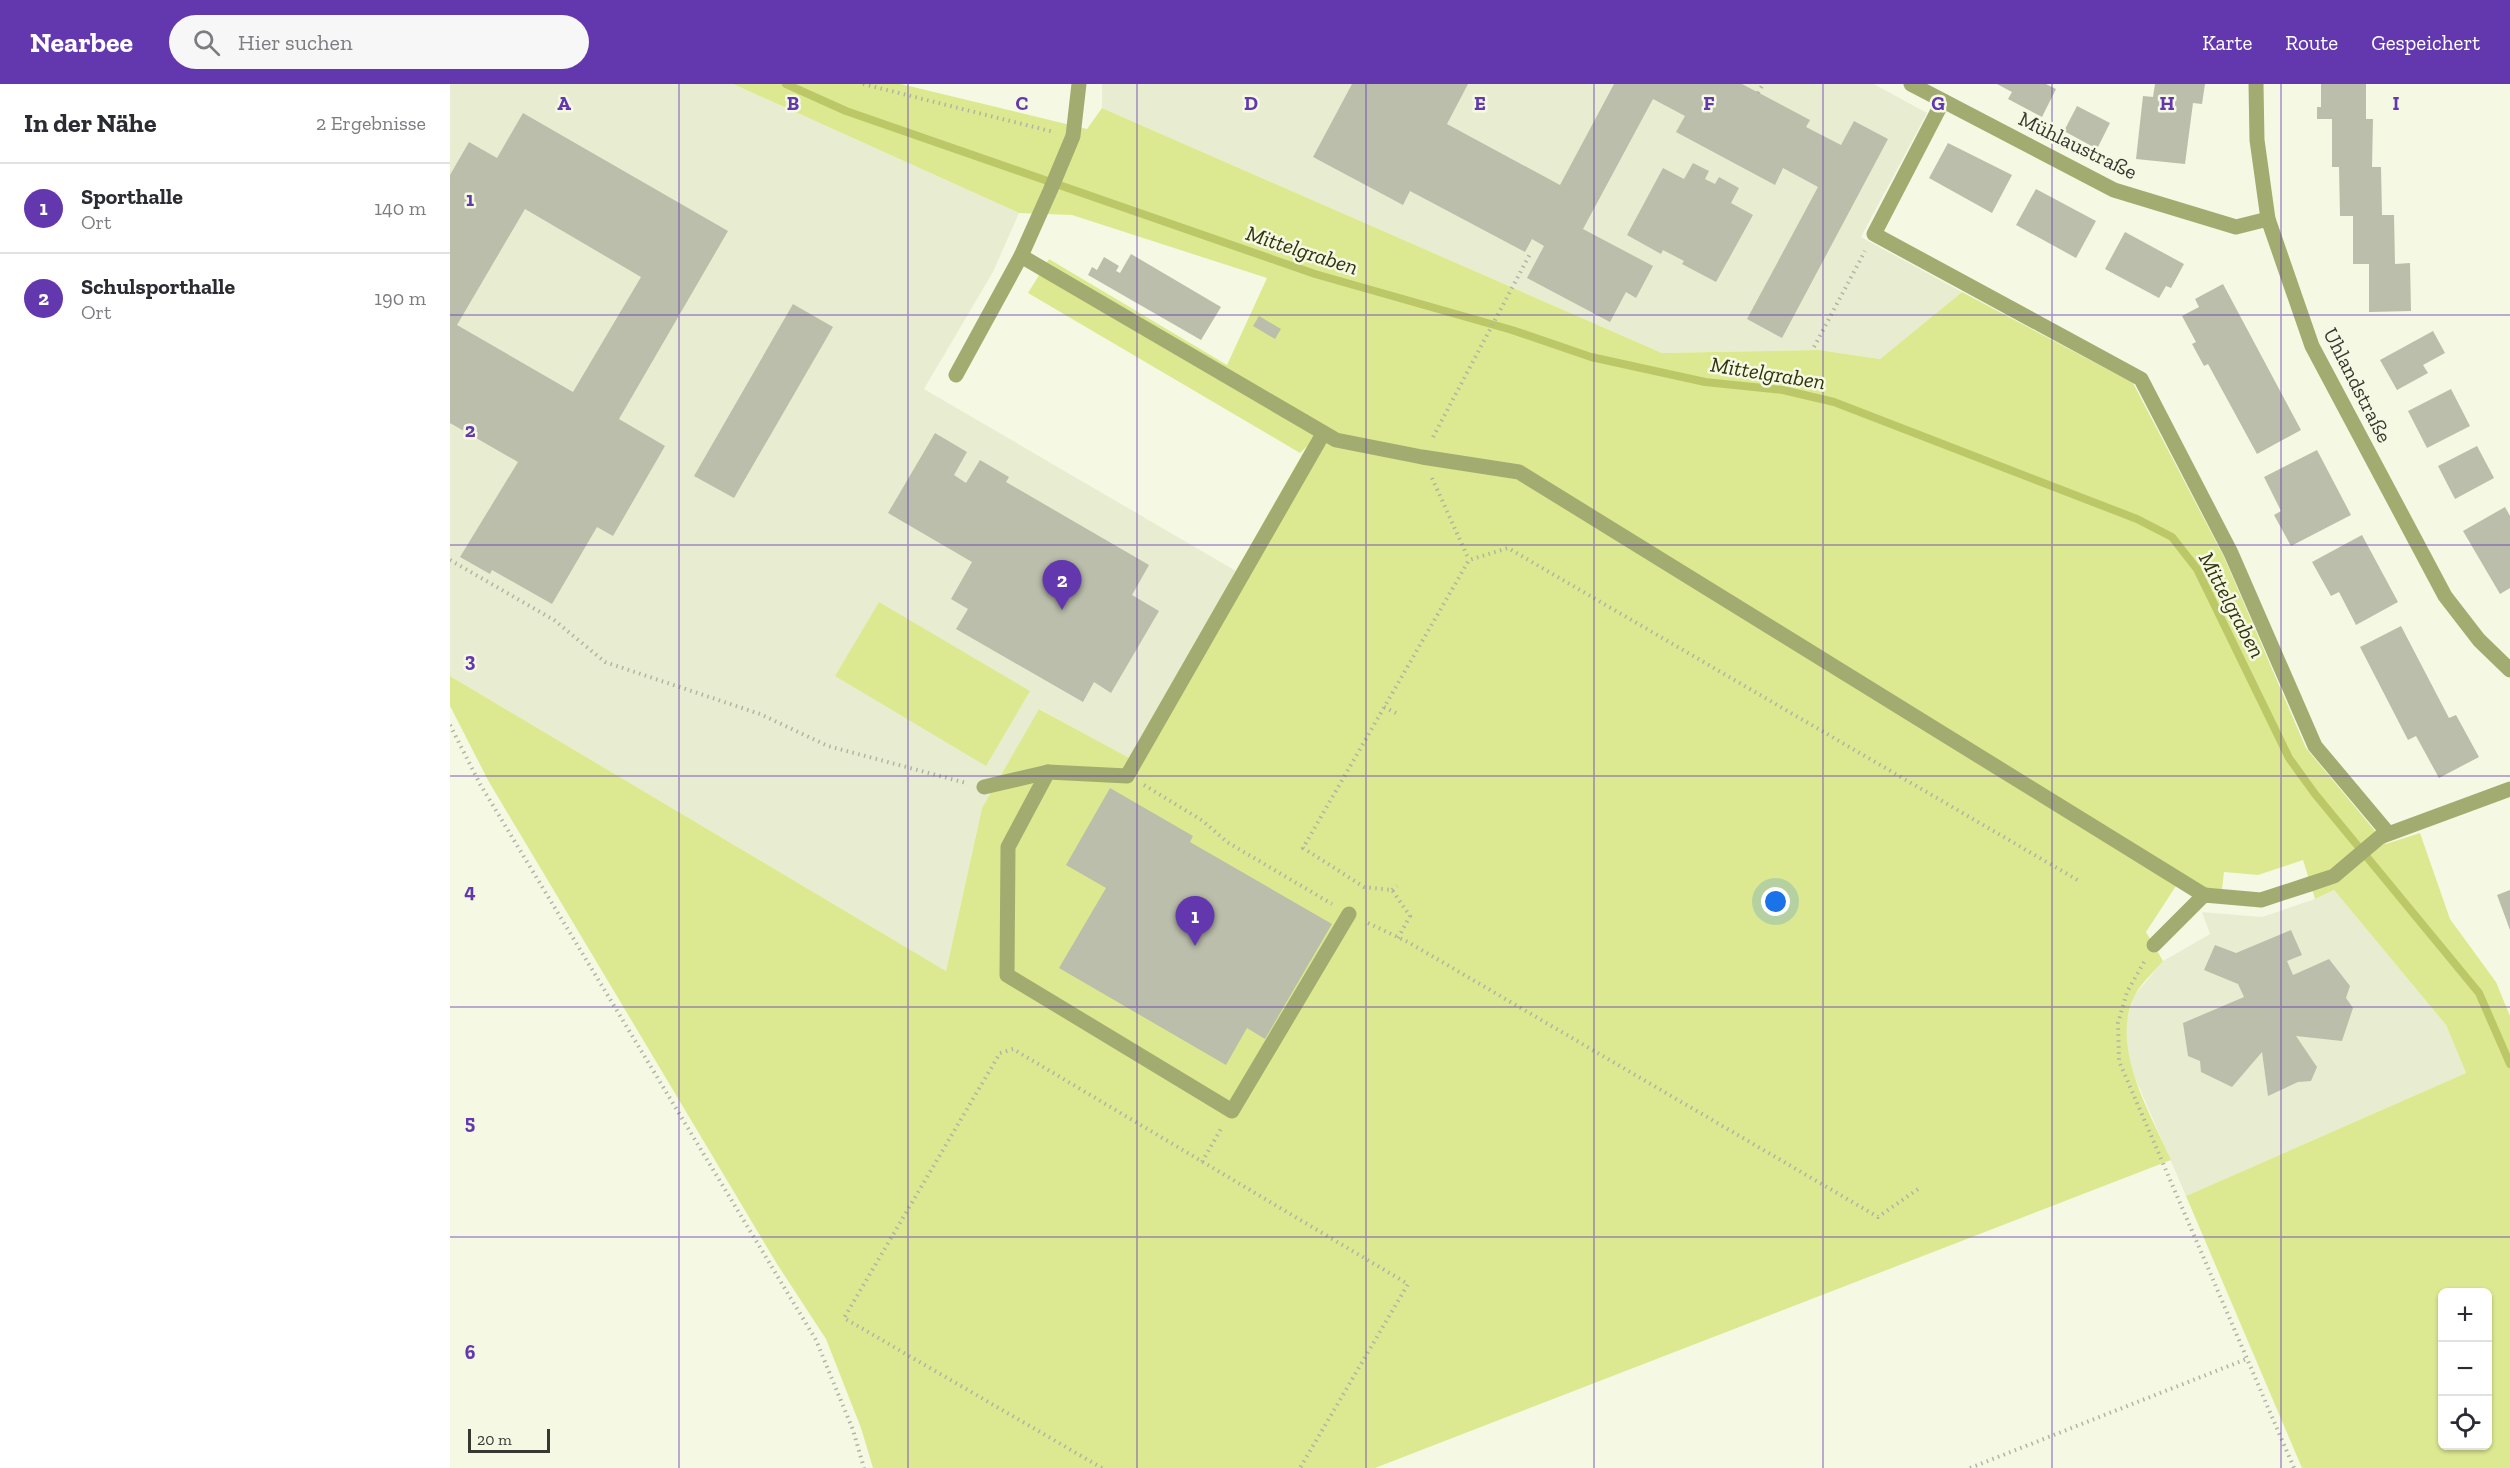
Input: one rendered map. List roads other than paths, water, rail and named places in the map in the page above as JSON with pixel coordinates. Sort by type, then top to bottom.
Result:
[{"type":"street","points":[[956,375],[1021,256],[1050,191],[1072,136],[1080,84]]},
{"type":"street","name":"Mühlaustraße","points":[[1911,84],[2114,190],[2236,227],[2268,219]]},
{"type":"street","name":"Uhlandstraße","points":[[2256,84],[2257,140],[2268,219],[2312,346],[2445,596],[2480,640],[2510,670]]},
{"type":"street","points":[[1943,101],[1874,234],[2141,379],[2231,553],[2315,746],[2384,835]]},
{"type":"street","points":[[1021,256],[1336,440],[1422,457],[1519,472],[2204,895],[2260,900],[2334,876],[2384,835],[2510,789]]},
{"type":"street","points":[[984,787],[1048,772],[1127,776],[1323,434]]},
{"type":"street","points":[[1048,772],[1008,847],[1007,975],[1232,1111],[1349,914]]},
{"type":"street","points":[[2154,945],[2204,895]]},
{"type":"waterway","name":"Mittelgraben","points":[[786,84],[846,111],[1315,274],[1512,330],[1591,357],[1705,382],[1783,390],[1834,402],[2137,519],[2172,537],[2197,569],[2289,758],[2315,794],[2479,993],[2510,1064]]},
{"type":"place","name":"Schulsporthalle","points":[[1062,610]]},
{"type":"place","name":"Sporthalle","points":[[1195,946]]}]
